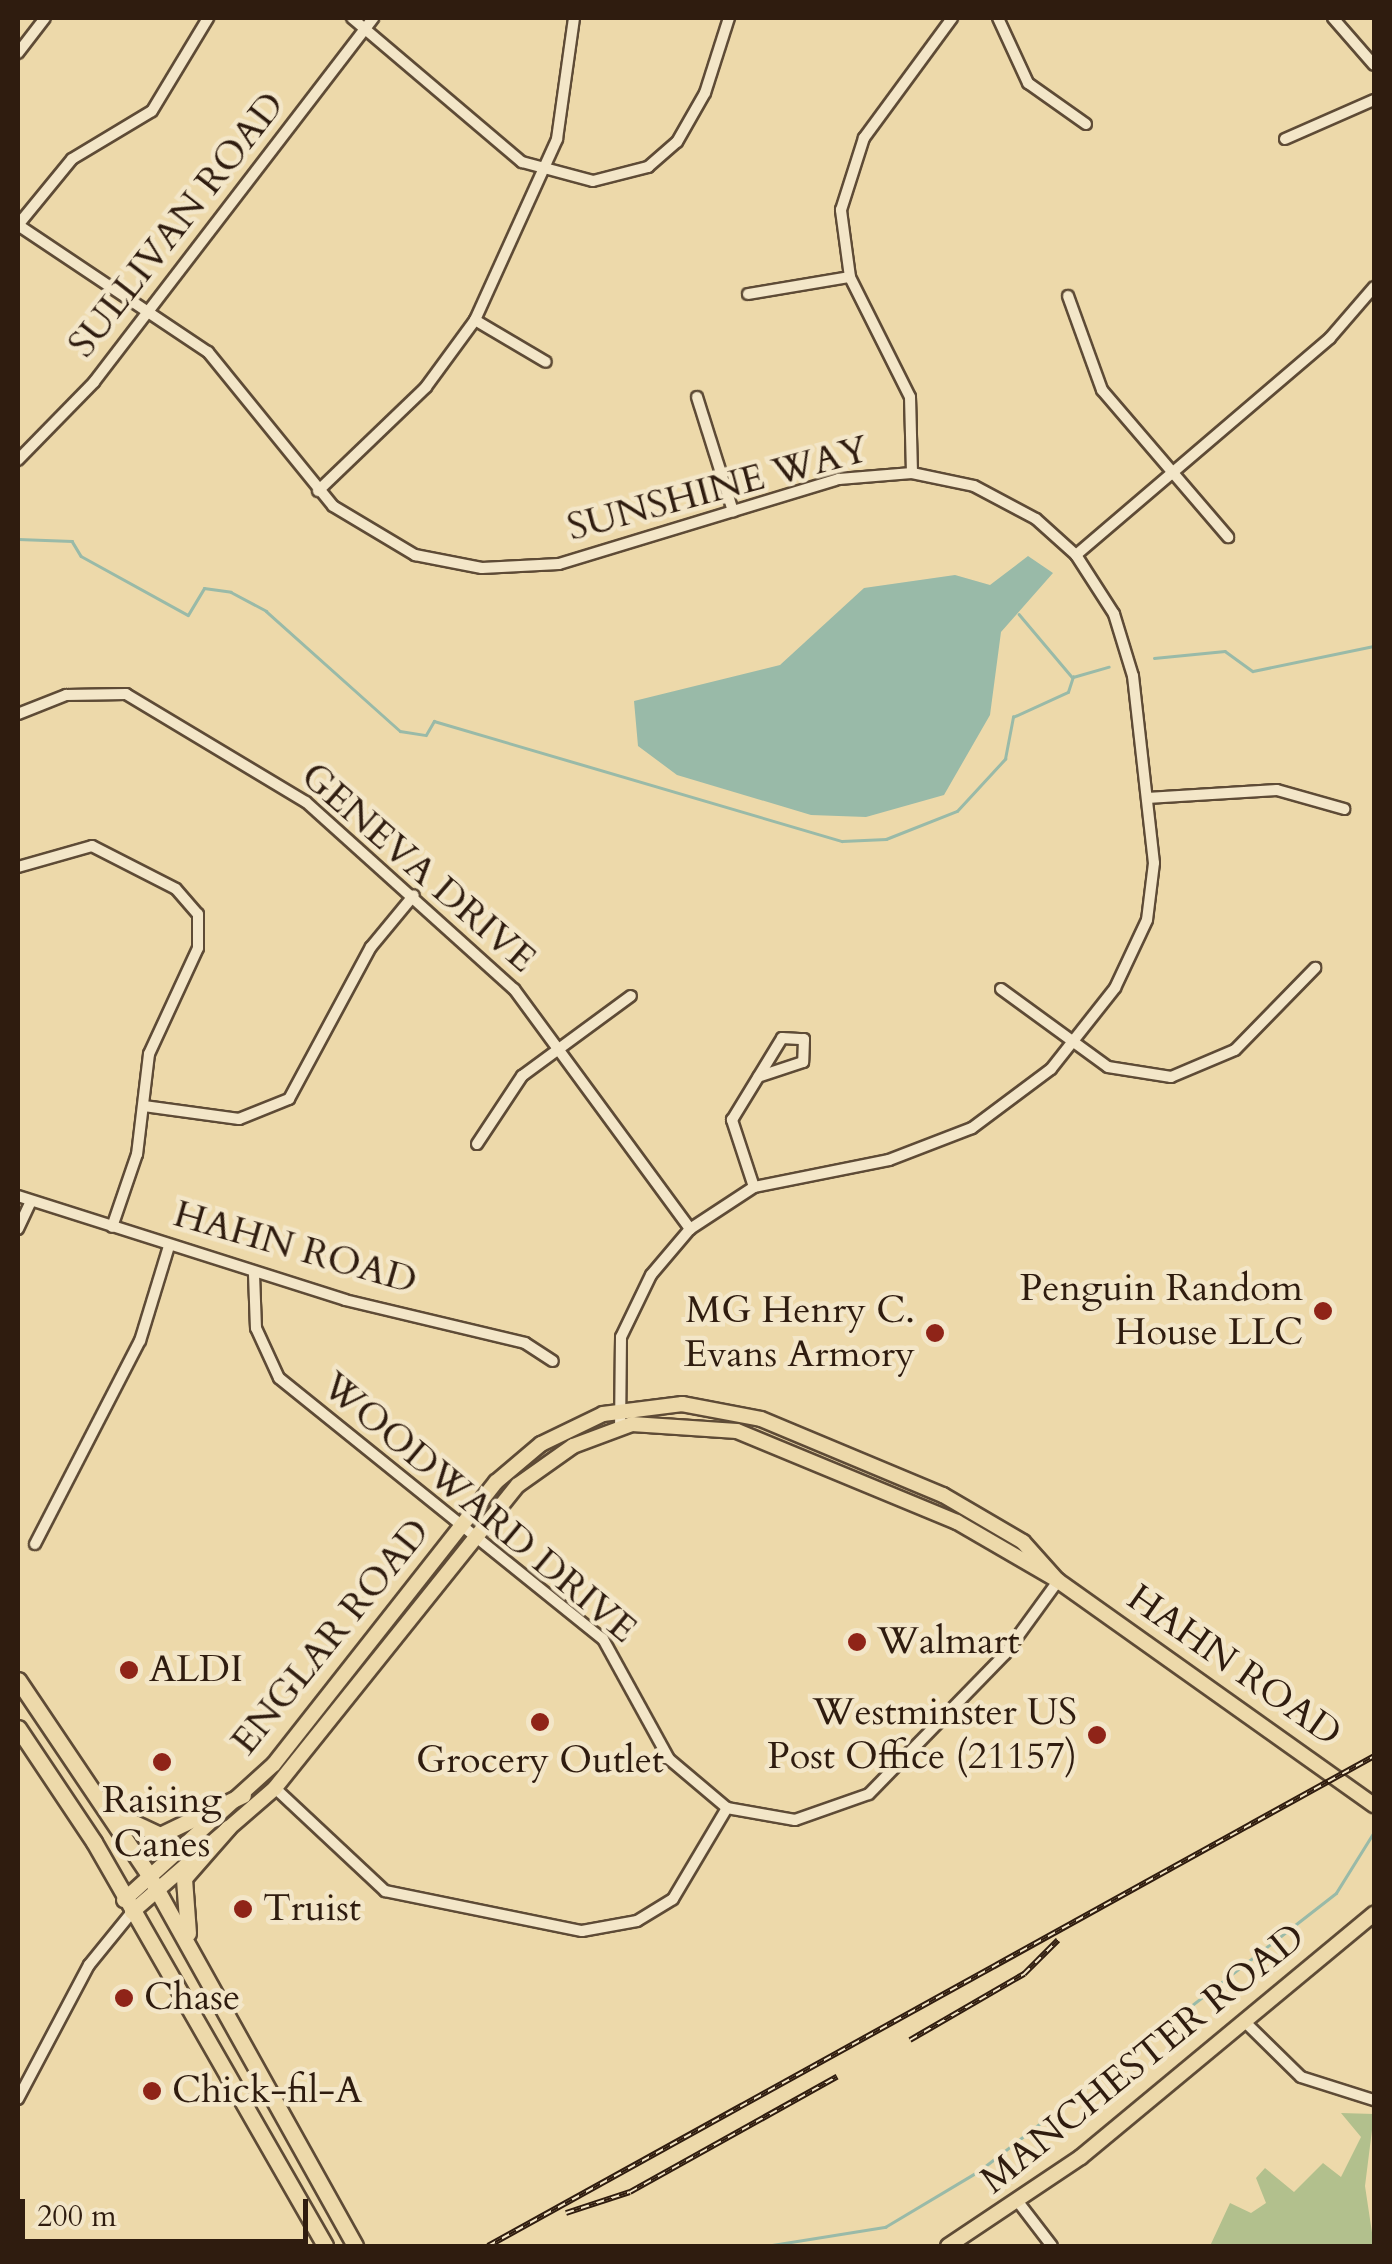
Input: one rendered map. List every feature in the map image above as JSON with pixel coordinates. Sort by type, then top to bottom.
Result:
[{"type":"highway","points":[[18,1680],[156,1887],[355,2246]]},
{"type":"highway","points":[[18,1728],[128,1906],[325,2246]]},
{"type":"highway","points":[[96,1795],[132,1827],[160,1835],[243,1795]]},
{"type":"highway","points":[[203,1975],[179,1891],[228,1828]]},
{"type":"main road","name":"HAHN ROAD","points":[[618,1410],[699,1405],[761,1419],[943,1495],[1023,1542],[1058,1580]]},
{"type":"main road","name":"ENGLAR ROAD","points":[[128,1906],[147,1872],[243,1795],[460,1529],[540,1444],[618,1410]]},
{"type":"main road","name":"HAHN ROAD","points":[[620,1428],[676,1421],[737,1430],[899,1494],[1058,1580],[1374,1805]]},
{"type":"main road","name":"ENGLAR ROAD","points":[[128,1906],[275,1788],[473,1540],[546,1462],[620,1428]]},
{"type":"main road","name":"MANCHESTER ROAD","points":[[948,2246],[1020,2203],[1374,1914]]},
{"type":"street","points":[[18,53],[45,18]]},
{"type":"street","points":[[18,225],[72,159],[152,110],[208,18]]},
{"type":"street","points":[[352,18],[370,22],[486,137],[544,174],[617,179],[661,158],[698,110],[728,18]]},
{"type":"street","points":[[318,491],[426,387],[475,320],[544,174],[574,18]]},
{"type":"street","points":[[912,474],[904,381],[850,277],[841,210],[855,155],[952,18]]},
{"type":"street","points":[[998,18],[1028,83],[1086,124]]},
{"type":"street","points":[[1333,18],[1374,65]]},
{"type":"street","name":"SULLIVAN ROAD","points":[[18,460],[150,310],[370,22]]},
{"type":"street","points":[[1285,139],[1374,100]]},
{"type":"street","name":"SUNSHINE WAY","points":[[18,225],[150,310],[230,372],[318,491],[392,546],[482,568],[559,564],[839,479],[912,474],[994,494],[1076,555],[1128,652],[1154,863],[1146,920],[1129,964],[1075,1043],[1015,1100],[950,1139],[754,1188],[690,1229],[626,1322],[618,1410],[620,1428]]},
{"type":"street","points":[[748,294],[850,277]]},
{"type":"street","points":[[1076,555],[1330,338],[1374,287]]},
{"type":"street","points":[[1068,296],[1092,373],[1228,537]]},
{"type":"street","points":[[475,320],[546,362]]},
{"type":"street","points":[[697,397],[733,512]]},
{"type":"street","name":"GENEVA DRIVE","points":[[18,714],[79,692],[139,699],[306,802],[414,895],[561,1045],[690,1229]]},
{"type":"street","points":[[1147,798],[1277,790],[1344,809]]},
{"type":"street","points":[[18,867],[92,846],[192,903],[198,948],[150,1054],[144,1106],[112,1227]]},
{"type":"street","points":[[144,1106],[239,1120],[289,1098],[371,947],[414,895]]},
{"type":"street","points":[[1000,989],[1122,1072],[1192,1073],[1234,1050],[1315,968]]},
{"type":"street","points":[[477,1144],[515,1085],[561,1045],[631,996]]},
{"type":"street","points":[[754,1188],[730,1134],[758,1078],[782,1038],[804,1038],[803,1062],[758,1078]]},
{"type":"street","name":"HAHN ROAD","points":[[18,1196],[254,1274],[525,1344],[553,1360]]},
{"type":"street","points":[[18,1230],[31,1201]]},
{"type":"street","points":[[35,1544],[140,1341],[169,1246]]},
{"type":"street","name":"WOODWARD DRIVE","points":[[254,1274],[256,1328],[279,1378],[473,1540],[611,1647],[669,1759],[728,1808],[795,1820],[869,1794],[1004,1654],[1058,1580]]},
{"type":"street","points":[[275,1788],[384,1890],[582,1931],[637,1921],[672,1899],[728,1808]]},
{"type":"street","name":"ENGLAR ROAD","points":[[18,2100],[128,1906]]},
{"type":"street","points":[[1245,2022],[1311,2084],[1374,2100]]},
{"type":"street","points":[[1020,2203],[1052,2246]]},
{"type":"green space","points":[[1341,2113],[1374,2114],[1365,2186],[1374,2246],[1210,2246],[1230,2203],[1251,2213],[1266,2203],[1256,2178],[1265,2168],[1294,2192],[1323,2163],[1341,2177],[1361,2137]]},
{"type":"shaded area","points":[[1028,556],[1053,573],[1001,632],[990,715],[944,795],[866,817],[811,815],[677,775],[638,746],[634,701],[780,665],[864,588],[955,575],[990,585]]},
{"type":"waterway","points":[[18,539],[72,541],[81,556],[188,615],[204,588],[231,592],[266,611],[400,731],[426,735],[434,721],[842,841],[886,839],[957,811],[1005,759],[1013,717],[1068,692],[1073,677],[1109,667]]},
{"type":"waterway","points":[[1019,614],[1072,677]]},
{"type":"waterway","points":[[1154,658],[1225,651],[1253,671],[1374,646]]},
{"type":"waterway","points":[[766,2246],[885,2227],[979,2171],[1336,1893],[1374,1832]]},
{"type":"waterway","points":[[536,2246],[545,2246]]},
{"type":"railway","points":[[488,2246],[1374,1756]]},
{"type":"railway","points":[[910,2040],[1024,1974],[1058,1940]]},
{"type":"railway","points":[[566,2213],[630,2192],[837,2077]]},
{"type":"place","name":"Penguin Random House LLC","points":[[1323,1311]]},
{"type":"place","name":"MG Henry C. Evans Armory","points":[[935,1333]]},
{"type":"place","name":"Walmart","points":[[857,1642]]},
{"type":"place","name":"ALDI","points":[[129,1670]]},
{"type":"place","name":"Grocery Outlet","points":[[540,1722]]},
{"type":"place","name":"Westminster US Post Office (21157)","points":[[1097,1735]]},
{"type":"place","name":"Raising Canes","points":[[162,1762]]},
{"type":"place","name":"Truist","points":[[243,1909]]},
{"type":"place","name":"Chase","points":[[124,1998]]},
{"type":"place","name":"Chick-fil-A","points":[[152,2091]]}]
